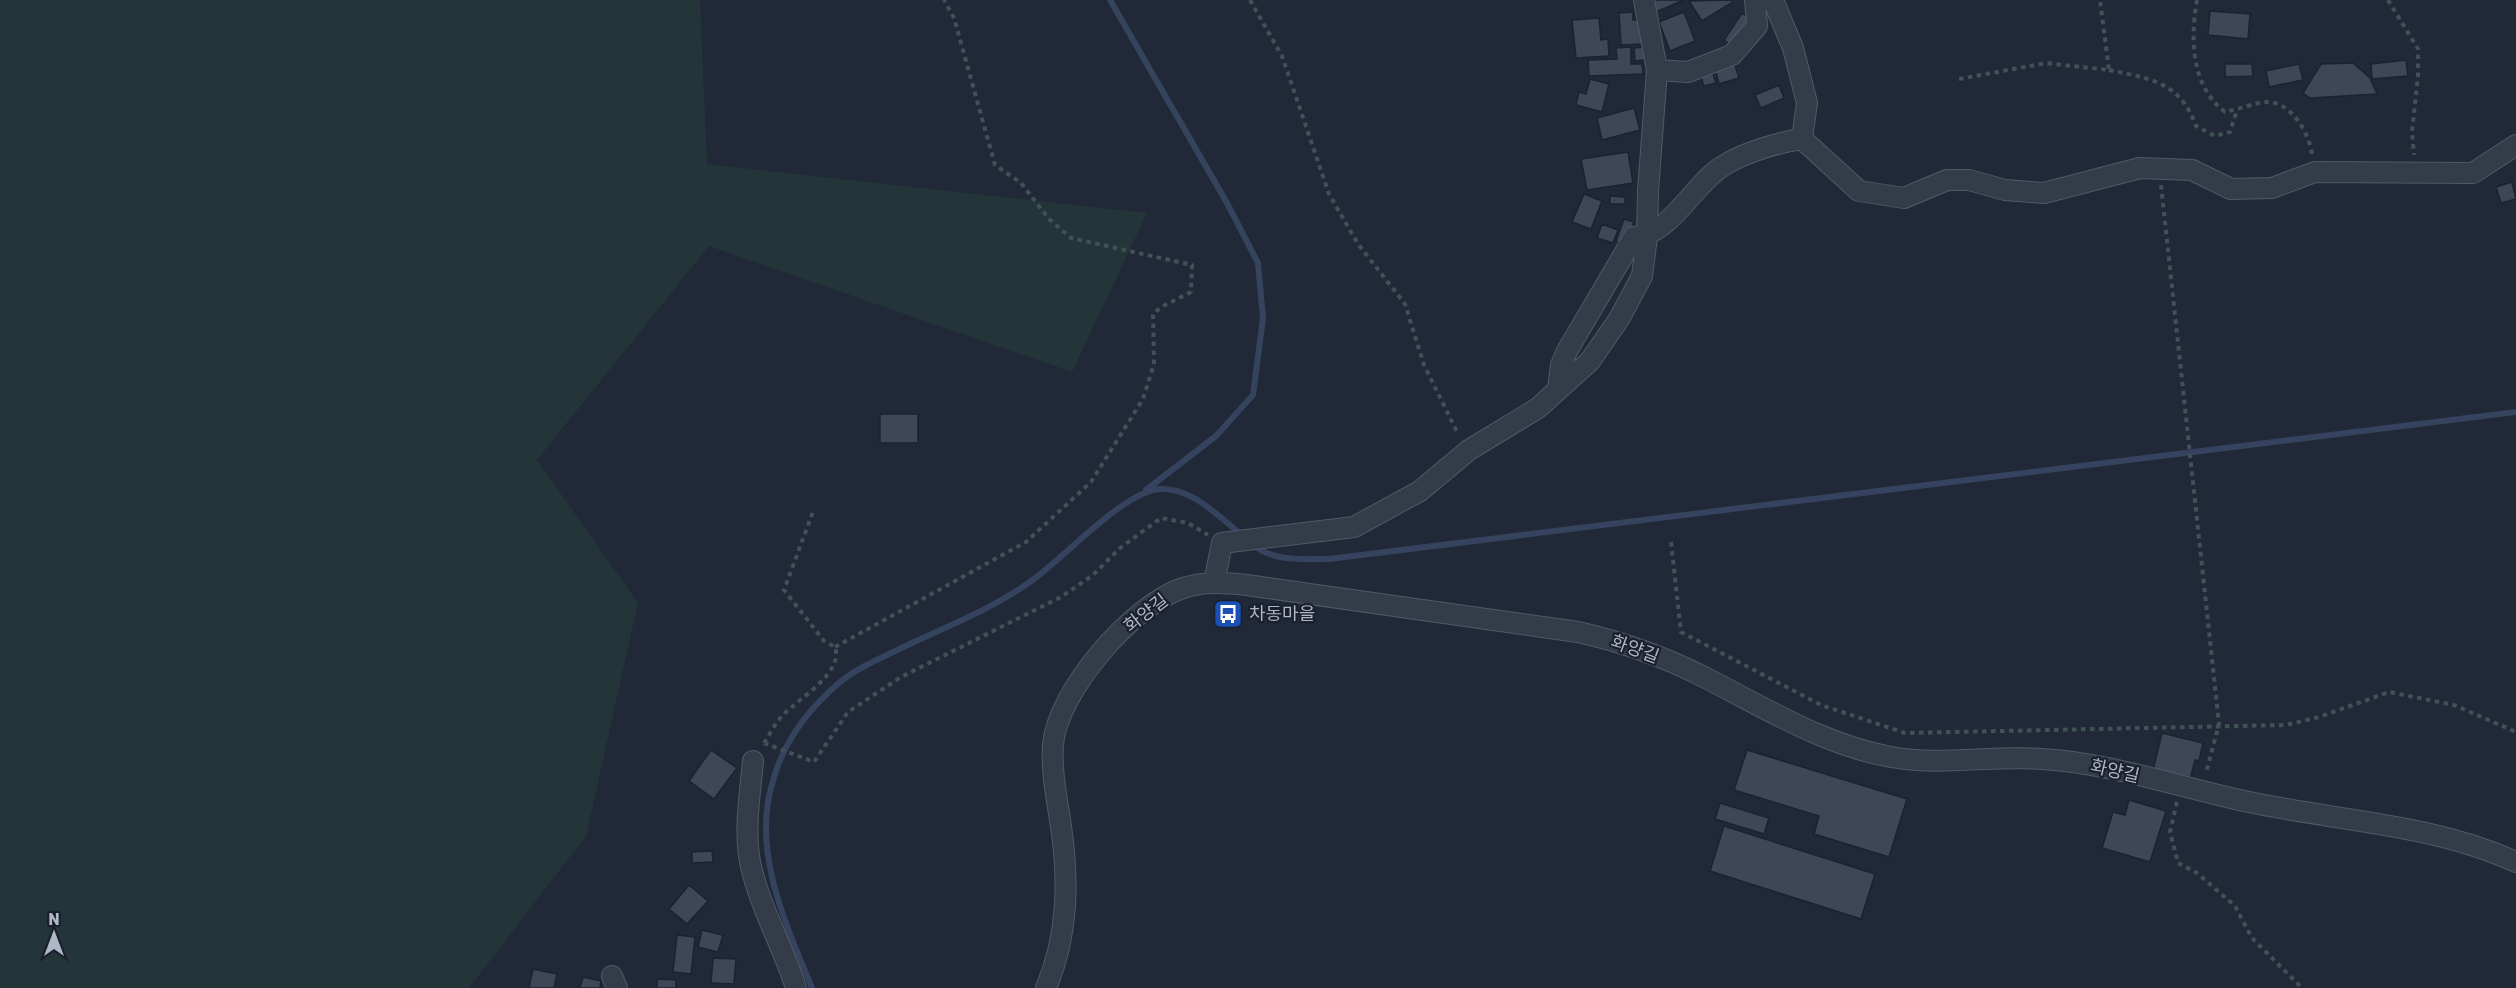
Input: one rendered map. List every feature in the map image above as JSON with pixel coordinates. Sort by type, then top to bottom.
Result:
[{"type":"street","points":[[1214,583],[1226,542],[1354,527],[1419,491],[1469,450],[1538,408],[1590,361],[1618,319],[1642,276],[1647,237],[1657,70],[1644,0]]},
{"type":"street","points":[[1657,70],[1688,72],[1732,55],[1757,26],[1755,0]]},
{"type":"street","points":[[1773,0],[1793,48],[1808,103],[1802,139]]},
{"type":"street","points":[[1558,388],[1561,365],[1567,351],[1634,237],[1647,237],[1685,204],[1722,166],[1785,141],[1802,139],[1859,191],[1904,198],[1947,180],[1969,180],[2005,190],[2044,193],[2140,168],[2192,170],[2231,189],[2272,188],[2315,172],[2473,173],[2516,146]]},
{"type":"street","name":"화양길","points":[[1046,988],[1061,940],[1065,909],[1066,871],[1054,779],[1053,744],[1060,716],[1070,694],[1112,641],[1144,611],[1163,596],[1185,587],[1214,583],[1247,585],[1542,627],[1615,640],[1704,677],[1798,726],[1842,743],[1891,757],[1937,760],[1999,757],[2044,759],[2090,765],[2202,792],[2433,835],[2469,844],[2516,862]]},
{"type":"street","points":[[753,761],[748,817],[750,862],[761,899],[796,988]]},
{"type":"path","points":[[835,647],[1026,542],[1091,482],[1143,399],[1154,364],[1153,314],[1161,307],[1191,292],[1192,265],[1071,238],[1049,219],[1021,183],[995,165],[954,18],[944,0]]},
{"type":"path","points":[[1250,0],[1282,56],[1329,194],[1358,244],[1405,304],[1424,365],[1459,435],[1469,450]]},
{"type":"path","points":[[2100,0],[2109,70]]},
{"type":"path","points":[[2197,0],[2193,22],[2196,67],[2211,101],[2225,112],[2266,102],[2283,106],[2303,127],[2311,148],[2315,172]]},
{"type":"path","points":[[2388,0],[2418,50],[2418,76],[2412,132],[2416,174]]},
{"type":"path","points":[[1959,79],[2046,63],[2109,70],[2138,76],[2173,89],[2189,106],[2196,126],[2215,136],[2230,132],[2237,110]]},
{"type":"path","points":[[2160,169],[2219,724],[2202,792]]},
{"type":"path","points":[[753,761],[781,716],[835,668],[838,656],[835,647],[824,640],[784,590],[814,508]]},
{"type":"path","points":[[764,743],[814,762],[848,711],[901,677],[1061,597],[1094,575],[1120,548],[1161,518],[1188,523],[1226,542]]},
{"type":"path","points":[[1671,542],[1681,632],[1821,705],[1905,733],[2219,724],[2286,725],[2319,717],[2390,692],[2454,705],[2516,732]]},
{"type":"path","points":[[2181,787],[2170,832],[2178,863],[2197,873],[2235,906],[2252,938],[2302,988]]},
{"type":"shaded area","points":[[0,0],[700,0],[707,164],[1147,213],[1072,372],[709,246],[537,460],[638,603],[586,836],[469,988],[0,988]]},
{"type":"building","points":[[1651,0],[1684,0],[1656,12]]},
{"type":"building","points":[[1731,0],[1733,2],[1702,21],[1689,1]]},
{"type":"building","points":[[2210,11],[2250,14],[2248,39],[2208,35]]},
{"type":"building","points":[[1633,12],[1633,20],[1642,20],[1643,44],[1621,45],[1619,13]]},
{"type":"building","points":[[1684,12],[1695,41],[1670,51],[1659,22]]},
{"type":"building","points":[[1742,13],[1753,21],[1735,48],[1724,40]]},
{"type":"building","points":[[1599,18],[1601,40],[1608,39],[1609,56],[1576,58],[1572,20]]},
{"type":"building","points":[[1631,47],[1631,64],[1642,64],[1643,74],[1589,76],[1588,60],[1617,59],[1616,48]]},
{"type":"building","points":[[1644,47],[1645,60],[1635,61],[1634,48]]},
{"type":"building","points":[[2406,60],[2408,76],[2372,79],[2371,64]]},
{"type":"building","points":[[1734,62],[1739,78],[1719,84],[1715,68]]},
{"type":"building","points":[[2353,63],[2370,78],[2377,94],[2310,98],[2303,93],[2321,64]]},
{"type":"building","points":[[2225,64],[2252,64],[2253,76],[2225,77]]},
{"type":"building","points":[[2299,64],[2303,80],[2269,87],[2266,71]]},
{"type":"building","points":[[1711,68],[1716,83],[1704,86],[1699,71]]},
{"type":"building","points":[[1590,79],[1609,84],[1602,112],[1576,105],[1579,92],[1586,94]]},
{"type":"building","points":[[1779,85],[1784,98],[1761,108],[1755,95]]},
{"type":"building","points":[[1634,108],[1640,130],[1602,140],[1597,118]]},
{"type":"building","points":[[1628,152],[1633,183],[1587,190],[1581,159]]},
{"type":"building","points":[[2512,182],[2516,199],[2501,203],[2496,187]]},
{"type":"building","points":[[1584,194],[1602,201],[1591,229],[1572,222]]},
{"type":"building","points":[[1610,196],[1625,197],[1625,204],[1610,204]]},
{"type":"building","points":[[1624,219],[1634,222],[1626,245],[1616,241]]},
{"type":"building","points":[[1602,224],[1618,230],[1613,243],[1597,238]]},
{"type":"building","points":[[880,414],[918,414],[918,443],[880,443]]},
{"type":"building","points":[[2162,733],[2203,743],[2199,761],[2195,760],[2190,780],[2153,771]]},
{"type":"building","points":[[711,750],[737,768],[714,799],[689,781]]},
{"type":"building","points":[[1747,750],[1907,799],[1889,857],[1814,834],[1819,816],[1734,790]]},
{"type":"building","points":[[2129,800],[2166,811],[2150,862],[2102,848],[2113,812],[2125,815]]},
{"type":"building","points":[[1720,803],[1769,818],[1764,834],[1715,819]]},
{"type":"building","points":[[1724,826],[1875,874],[1861,919],[1710,871]]},
{"type":"building","points":[[712,851],[713,862],[692,863],[692,852]]},
{"type":"building","points":[[689,885],[708,901],[687,924],[669,909]]},
{"type":"building","points":[[702,930],[723,935],[718,952],[698,947]]},
{"type":"building","points":[[677,935],[695,937],[691,974],[673,972]]},
{"type":"building","points":[[713,958],[736,959],[734,984],[711,983]]},
{"type":"building","points":[[533,969],[557,974],[554,988],[529,988]]},
{"type":"building","points":[[583,977],[601,981],[600,988],[580,988]]},
{"type":"building","points":[[657,979],[676,980],[676,988],[657,988]]},
{"type":"waterway","points":[[1110,0],[1227,203],[1258,263],[1263,318],[1253,395],[1216,436],[1146,490]]},
{"type":"waterway","points":[[1252,544],[1278,557],[1329,559],[2516,412]]},
{"type":"waterway","points":[[812,988],[783,916],[769,865],[766,839],[767,813],[775,772],[788,743],[816,705],[839,683],[863,667],[1000,601],[1047,569],[1113,512],[1146,492],[1161,489],[1184,493],[1205,505],[1242,535]]},
{"type":"place","name":"차동마을","points":[[1228,614]]}]
